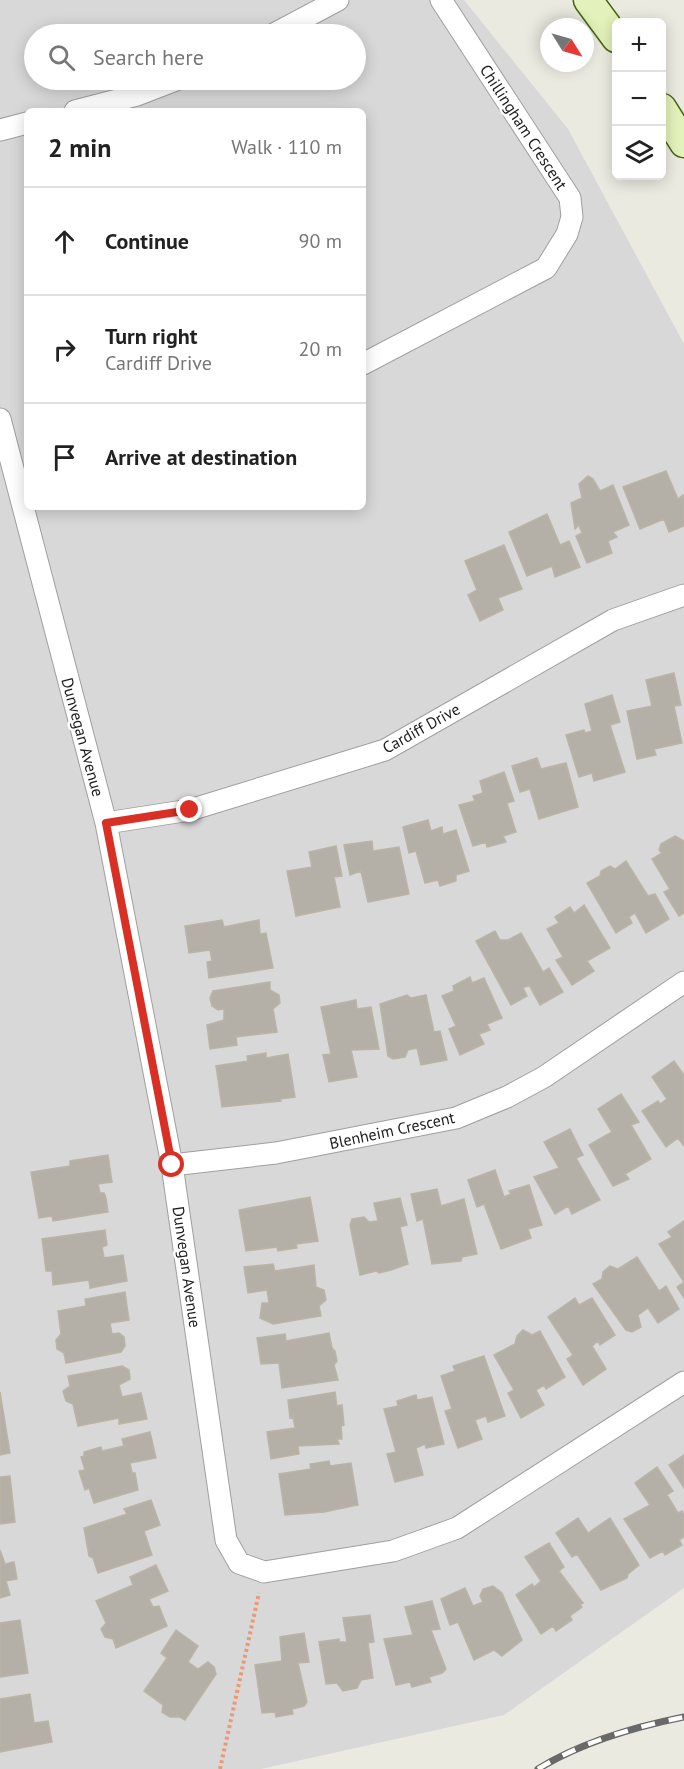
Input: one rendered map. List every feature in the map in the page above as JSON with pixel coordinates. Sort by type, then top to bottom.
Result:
[{"type":"main road","points":[[588,0],[612,33]]},
{"type":"main road","points":[[666,114],[684,143]]},
{"type":"street","points":[[293,24],[338,0]]},
{"type":"street","name":"Chillingham Crescent","points":[[366,362],[546,268],[567,234],[572,217],[570,198],[441,0]]},
{"type":"street","points":[[87,108],[150,90]]},
{"type":"street","points":[[0,130],[24,124]]},
{"type":"street","name":"Dunvegan Avenue","points":[[0,419],[22,484]]},
{"type":"street","name":"Dunvegan Avenue","points":[[28,510],[106,823],[172,1165],[226,1540],[239,1563],[264,1572]]},
{"type":"street","name":"Cardiff Drive","points":[[106,823],[190,810],[385,750],[613,620],[684,595]]},
{"type":"street","name":"Blenheim Crescent","points":[[172,1165],[276,1153],[456,1118],[507,1097],[544,1077],[684,982]]},
{"type":"street","points":[[264,1572],[393,1551],[457,1528],[684,1382]]},
{"type":"path","points":[[220,1769],[264,1572]]},
{"type":"shaded area","points":[[0,0],[464,0],[568,129],[684,344],[684,1588],[504,1715],[261,1769],[0,1769]]},
{"type":"building","points":[[666,471],[678,499],[683,495],[684,498],[684,526],[669,532],[664,519],[640,529],[623,487]]},
{"type":"building","points":[[588,476],[593,479],[600,491],[613,485],[629,525],[613,532],[617,537],[608,541],[612,553],[587,563],[576,536],[582,533],[579,525],[575,529],[571,503],[582,498],[579,484]]},
{"type":"building","points":[[547,514],[560,545],[569,541],[580,567],[555,577],[552,566],[527,576],[509,532]]},
{"type":"building","points":[[504,545],[522,589],[498,598],[503,610],[480,621],[468,595],[477,590],[465,561]]},
{"type":"building","points":[[674,673],[681,705],[674,706],[682,743],[654,749],[656,755],[637,759],[627,711],[652,706],[646,680]]},
{"type":"building","points":[[612,695],[620,722],[610,725],[625,772],[594,781],[592,773],[579,777],[566,735],[584,730],[585,733],[592,731],[585,704]]},
{"type":"building","points":[[537,758],[541,769],[566,763],[578,807],[539,819],[530,789],[520,792],[512,766]]},
{"type":"building","points":[[504,772],[514,801],[507,803],[516,832],[503,836],[506,842],[487,847],[486,842],[473,846],[459,805],[475,801],[473,796],[483,793],[480,781]]},
{"type":"building","points":[[428,820],[431,831],[442,827],[443,834],[456,830],[469,871],[456,875],[456,881],[440,886],[438,880],[425,883],[416,851],[409,853],[403,827]]},
{"type":"building","points":[[675,836],[684,841],[684,913],[679,916],[664,892],[670,889],[652,859],[662,853],[659,850],[661,844]]},
{"type":"building","points":[[372,841],[373,851],[399,847],[409,894],[368,902],[361,871],[350,875],[344,845]]},
{"type":"building","points":[[336,846],[342,876],[334,877],[340,907],[296,916],[287,871],[312,867],[309,852]]},
{"type":"building","points":[[626,861],[648,896],[655,894],[669,919],[646,933],[635,913],[629,917],[632,923],[616,933],[587,883],[600,876],[601,871],[610,866],[615,869]]},
{"type":"building","points":[[584,905],[610,948],[587,961],[594,971],[572,985],[556,960],[563,957],[547,929],[559,923],[555,917],[570,907],[574,913]]},
{"type":"building","points":[[222,920],[224,927],[259,920],[260,934],[266,933],[273,968],[209,978],[207,962],[212,961],[210,950],[189,953],[185,926]]},
{"type":"building","points":[[495,931],[500,940],[508,940],[521,933],[543,972],[549,968],[563,992],[540,1005],[529,985],[523,988],[527,996],[511,1005],[476,941]]},
{"type":"building","points":[[470,977],[472,983],[484,978],[502,1018],[487,1024],[490,1030],[479,1034],[484,1044],[460,1055],[449,1029],[456,1026],[442,996],[454,991],[453,986]]},
{"type":"building","points":[[270,982],[270,990],[279,995],[280,1003],[273,1009],[277,1032],[236,1037],[237,1045],[210,1049],[207,1025],[224,1020],[224,1009],[218,1010],[212,1006],[210,998],[213,991]]},
{"type":"building","points":[[407,995],[411,998],[426,995],[434,1032],[440,1031],[447,1060],[421,1065],[417,1048],[408,1050],[405,1057],[393,1059],[388,1056],[380,1004]]},
{"type":"building","points":[[356,1000],[357,1009],[371,1007],[379,1049],[351,1050],[357,1077],[329,1082],[323,1055],[331,1054],[321,1007]]},
{"type":"building","points":[[266,1053],[266,1058],[288,1054],[295,1097],[280,1099],[281,1101],[222,1107],[216,1066],[248,1061],[247,1056]]},
{"type":"building","points":[[674,1061],[684,1075],[684,1146],[678,1138],[666,1147],[642,1111],[658,1101],[660,1104],[667,1099],[652,1077]]},
{"type":"building","points":[[621,1094],[639,1122],[631,1125],[651,1159],[625,1174],[629,1179],[613,1186],[589,1145],[612,1132],[598,1109]]},
{"type":"building","points":[[570,1129],[583,1155],[576,1158],[600,1200],[572,1214],[568,1206],[555,1214],[534,1177],[559,1168],[544,1142]]},
{"type":"building","points":[[108,1155],[112,1182],[98,1184],[100,1193],[104,1193],[106,1198],[108,1212],[53,1221],[52,1216],[39,1218],[31,1172],[70,1166],[70,1161]]},
{"type":"building","points":[[495,1170],[504,1197],[511,1194],[509,1191],[529,1185],[542,1225],[528,1229],[531,1238],[501,1249],[484,1204],[477,1207],[468,1180]]},
{"type":"building","points":[[437,1189],[441,1206],[464,1199],[477,1254],[462,1257],[461,1261],[432,1264],[423,1219],[417,1221],[411,1194]]},
{"type":"building","points":[[310,1197],[318,1241],[296,1244],[297,1248],[278,1251],[277,1247],[246,1251],[239,1210]]},
{"type":"building","points":[[400,1198],[407,1225],[400,1227],[408,1264],[379,1273],[376,1271],[360,1275],[350,1225],[352,1219],[364,1217],[369,1222],[378,1221],[374,1203]]},
{"type":"building","points":[[684,1221],[684,1282],[659,1244],[672,1237],[668,1232]]},
{"type":"building","points":[[105,1230],[107,1245],[102,1247],[104,1258],[123,1255],[127,1281],[90,1288],[89,1280],[53,1285],[52,1271],[46,1271],[42,1239]]},
{"type":"building","points":[[637,1257],[659,1291],[666,1286],[679,1309],[658,1323],[648,1308],[638,1315],[641,1327],[632,1332],[626,1330],[593,1284],[602,1279],[603,1272],[610,1266],[618,1269]]},
{"type":"building","points":[[273,1264],[275,1271],[314,1265],[316,1287],[324,1290],[326,1300],[319,1306],[321,1316],[273,1324],[260,1318],[262,1303],[269,1303],[267,1290],[248,1293],[244,1267]]},
{"type":"building","points":[[684,1282],[684,1298],[677,1287]]},
{"type":"building","points":[[125,1292],[129,1320],[110,1323],[112,1334],[119,1333],[124,1337],[125,1346],[121,1352],[66,1363],[64,1353],[57,1349],[56,1340],[61,1334],[58,1311],[86,1306],[85,1299]]},
{"type":"building","points":[[575,1298],[579,1305],[592,1298],[615,1335],[600,1345],[598,1341],[592,1346],[606,1369],[583,1385],[567,1359],[573,1355],[548,1317]]},
{"type":"building","points":[[523,1330],[532,1335],[540,1331],[565,1377],[546,1389],[544,1385],[536,1390],[544,1405],[521,1418],[508,1393],[514,1390],[494,1355],[515,1344],[517,1336]]},
{"type":"building","points":[[329,1333],[337,1361],[334,1365],[338,1380],[282,1388],[279,1363],[261,1364],[257,1338],[285,1334],[286,1341]]},
{"type":"building","points":[[484,1356],[505,1416],[488,1422],[486,1416],[475,1420],[482,1439],[458,1448],[445,1411],[452,1409],[441,1376],[455,1371],[453,1366]]},
{"type":"building","points":[[122,1366],[129,1370],[130,1379],[119,1385],[122,1397],[141,1393],[147,1419],[119,1424],[119,1418],[78,1426],[73,1404],[66,1401],[63,1391],[70,1386],[68,1376]]},
{"type":"building","points":[[0,1392],[10,1453],[0,1455]]},
{"type":"building","points":[[335,1392],[337,1406],[342,1405],[344,1425],[341,1426],[342,1439],[337,1439],[339,1444],[298,1446],[299,1454],[271,1459],[267,1432],[295,1428],[293,1417],[290,1418],[288,1400]]},
{"type":"building","points":[[416,1395],[417,1400],[432,1397],[444,1444],[426,1448],[425,1444],[416,1448],[423,1475],[395,1482],[387,1454],[396,1452],[384,1409],[398,1406],[397,1401]]},
{"type":"building","points":[[150,1432],[156,1458],[130,1463],[132,1473],[135,1473],[138,1490],[94,1503],[89,1488],[85,1490],[79,1471],[85,1470],[81,1457],[84,1456],[84,1452],[101,1447],[102,1451],[124,1446],[122,1439]]},
{"type":"building","points":[[684,1455],[684,1488],[669,1465]]},
{"type":"building","points":[[329,1461],[330,1466],[351,1463],[358,1505],[324,1512],[285,1515],[279,1474],[311,1469],[310,1464]]},
{"type":"building","points":[[657,1467],[673,1491],[667,1495],[678,1513],[682,1511],[684,1515],[684,1537],[679,1540],[682,1545],[665,1555],[663,1551],[650,1558],[624,1519],[650,1505],[635,1483]]},
{"type":"building","points":[[10,1476],[15,1522],[0,1524],[0,1477]]},
{"type":"building","points":[[151,1500],[160,1525],[144,1531],[152,1555],[98,1573],[93,1558],[89,1556],[84,1528],[127,1514],[124,1509]]},
{"type":"building","points":[[578,1518],[588,1533],[610,1518],[639,1565],[628,1574],[627,1578],[601,1590],[577,1554],[572,1557],[556,1533]]},
{"type":"building","points":[[549,1543],[564,1567],[559,1571],[583,1603],[580,1604],[582,1607],[570,1616],[572,1620],[556,1631],[553,1626],[541,1634],[516,1595],[532,1584],[534,1587],[541,1581],[525,1557]]},
{"type":"building","points":[[0,1550],[5,1564],[14,1562],[17,1579],[6,1581],[10,1595],[0,1598]]},
{"type":"building","points":[[156,1565],[168,1591],[149,1599],[153,1607],[159,1606],[167,1626],[116,1648],[113,1639],[105,1637],[101,1629],[106,1623],[96,1601],[133,1585],[130,1577]]},
{"type":"building","points":[[493,1586],[502,1593],[522,1640],[502,1656],[494,1650],[474,1660],[458,1622],[450,1625],[441,1599],[465,1588],[473,1606],[483,1602],[480,1596],[483,1589]]},
{"type":"building","points":[[432,1601],[440,1629],[431,1630],[446,1669],[442,1673],[429,1677],[431,1682],[412,1687],[410,1682],[396,1685],[384,1639],[413,1635],[405,1607]]},
{"type":"building","points":[[370,1615],[374,1642],[368,1643],[373,1678],[361,1680],[357,1688],[343,1691],[337,1683],[326,1684],[319,1642],[339,1639],[339,1642],[347,1642],[343,1618]]},
{"type":"building","points":[[20,1620],[28,1673],[0,1677],[0,1623]]},
{"type":"building","points":[[176,1630],[198,1646],[188,1662],[198,1669],[208,1662],[214,1667],[216,1674],[185,1720],[176,1715],[178,1717],[170,1717],[162,1712],[163,1705],[144,1691],[167,1658],[161,1653]]},
{"type":"building","points":[[304,1633],[309,1662],[298,1663],[307,1702],[304,1706],[292,1709],[293,1714],[276,1717],[275,1712],[262,1713],[255,1665],[282,1661],[280,1637]]},
{"type":"building","points":[[30,1694],[34,1723],[48,1721],[52,1742],[0,1752],[0,1699]]},
{"type":"railway","points":[[538,1769],[590,1743],[684,1717]]},
{"type":"route","points":[[172,1165],[106,823],[190,810]]}]
